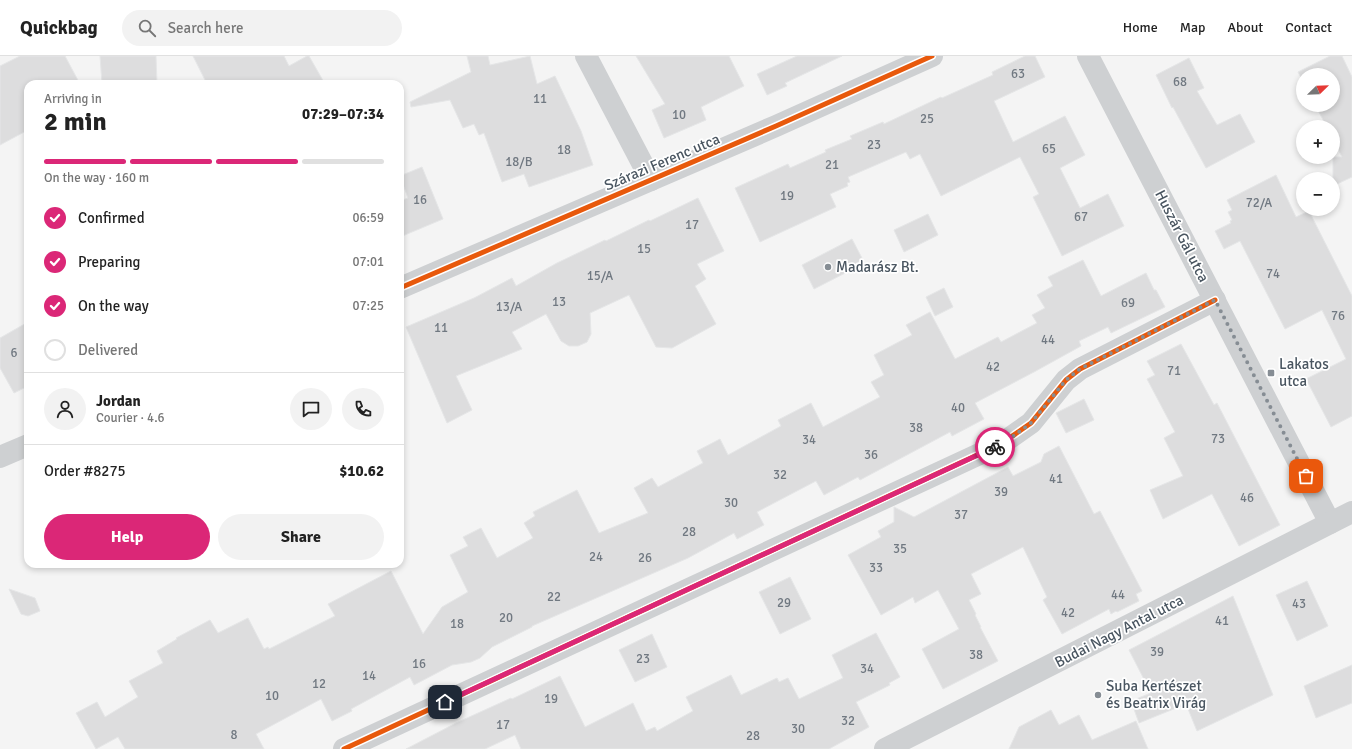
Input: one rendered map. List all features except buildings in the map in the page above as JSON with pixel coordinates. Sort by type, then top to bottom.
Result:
[{"type":"street","points":[[586,56],[652,180]]},
{"type":"street","name":"Szárazi Ferenc utca","points":[[404,286],[776,126],[932,56]]},
{"type":"street","name":"Huszár Gál utca","points":[[1088,56],[1330,523]]},
{"type":"street","points":[[344,749],[1001,444],[1031,423],[1066,380],[1080,369],[1215,300]]},
{"type":"street","points":[[0,457],[24,447]]},
{"type":"street","name":"Budai Nagy Antal utca","points":[[885,749],[1352,512]]},
{"type":"cycle path","points":[[404,286],[776,126],[932,56]]},
{"type":"cycle path","points":[[344,749],[1001,444],[1031,423],[1066,380],[1080,369],[1215,300]]},
{"type":"way so far","points":[[995,447],[1008,440],[1031,423],[1044,405],[1066,380],[1080,369],[1215,300],[1306,476]]},
{"type":"place","name":"Madarász Bt.","points":[[828,267]]},
{"type":"place","name":"Lakatos utca","points":[[1271,373]]},
{"type":"place","name":"Suba Kertészet és Beatrix Virág","points":[[1098,695]]},
{"type":"route","points":[[445,702],[995,447]]}]
